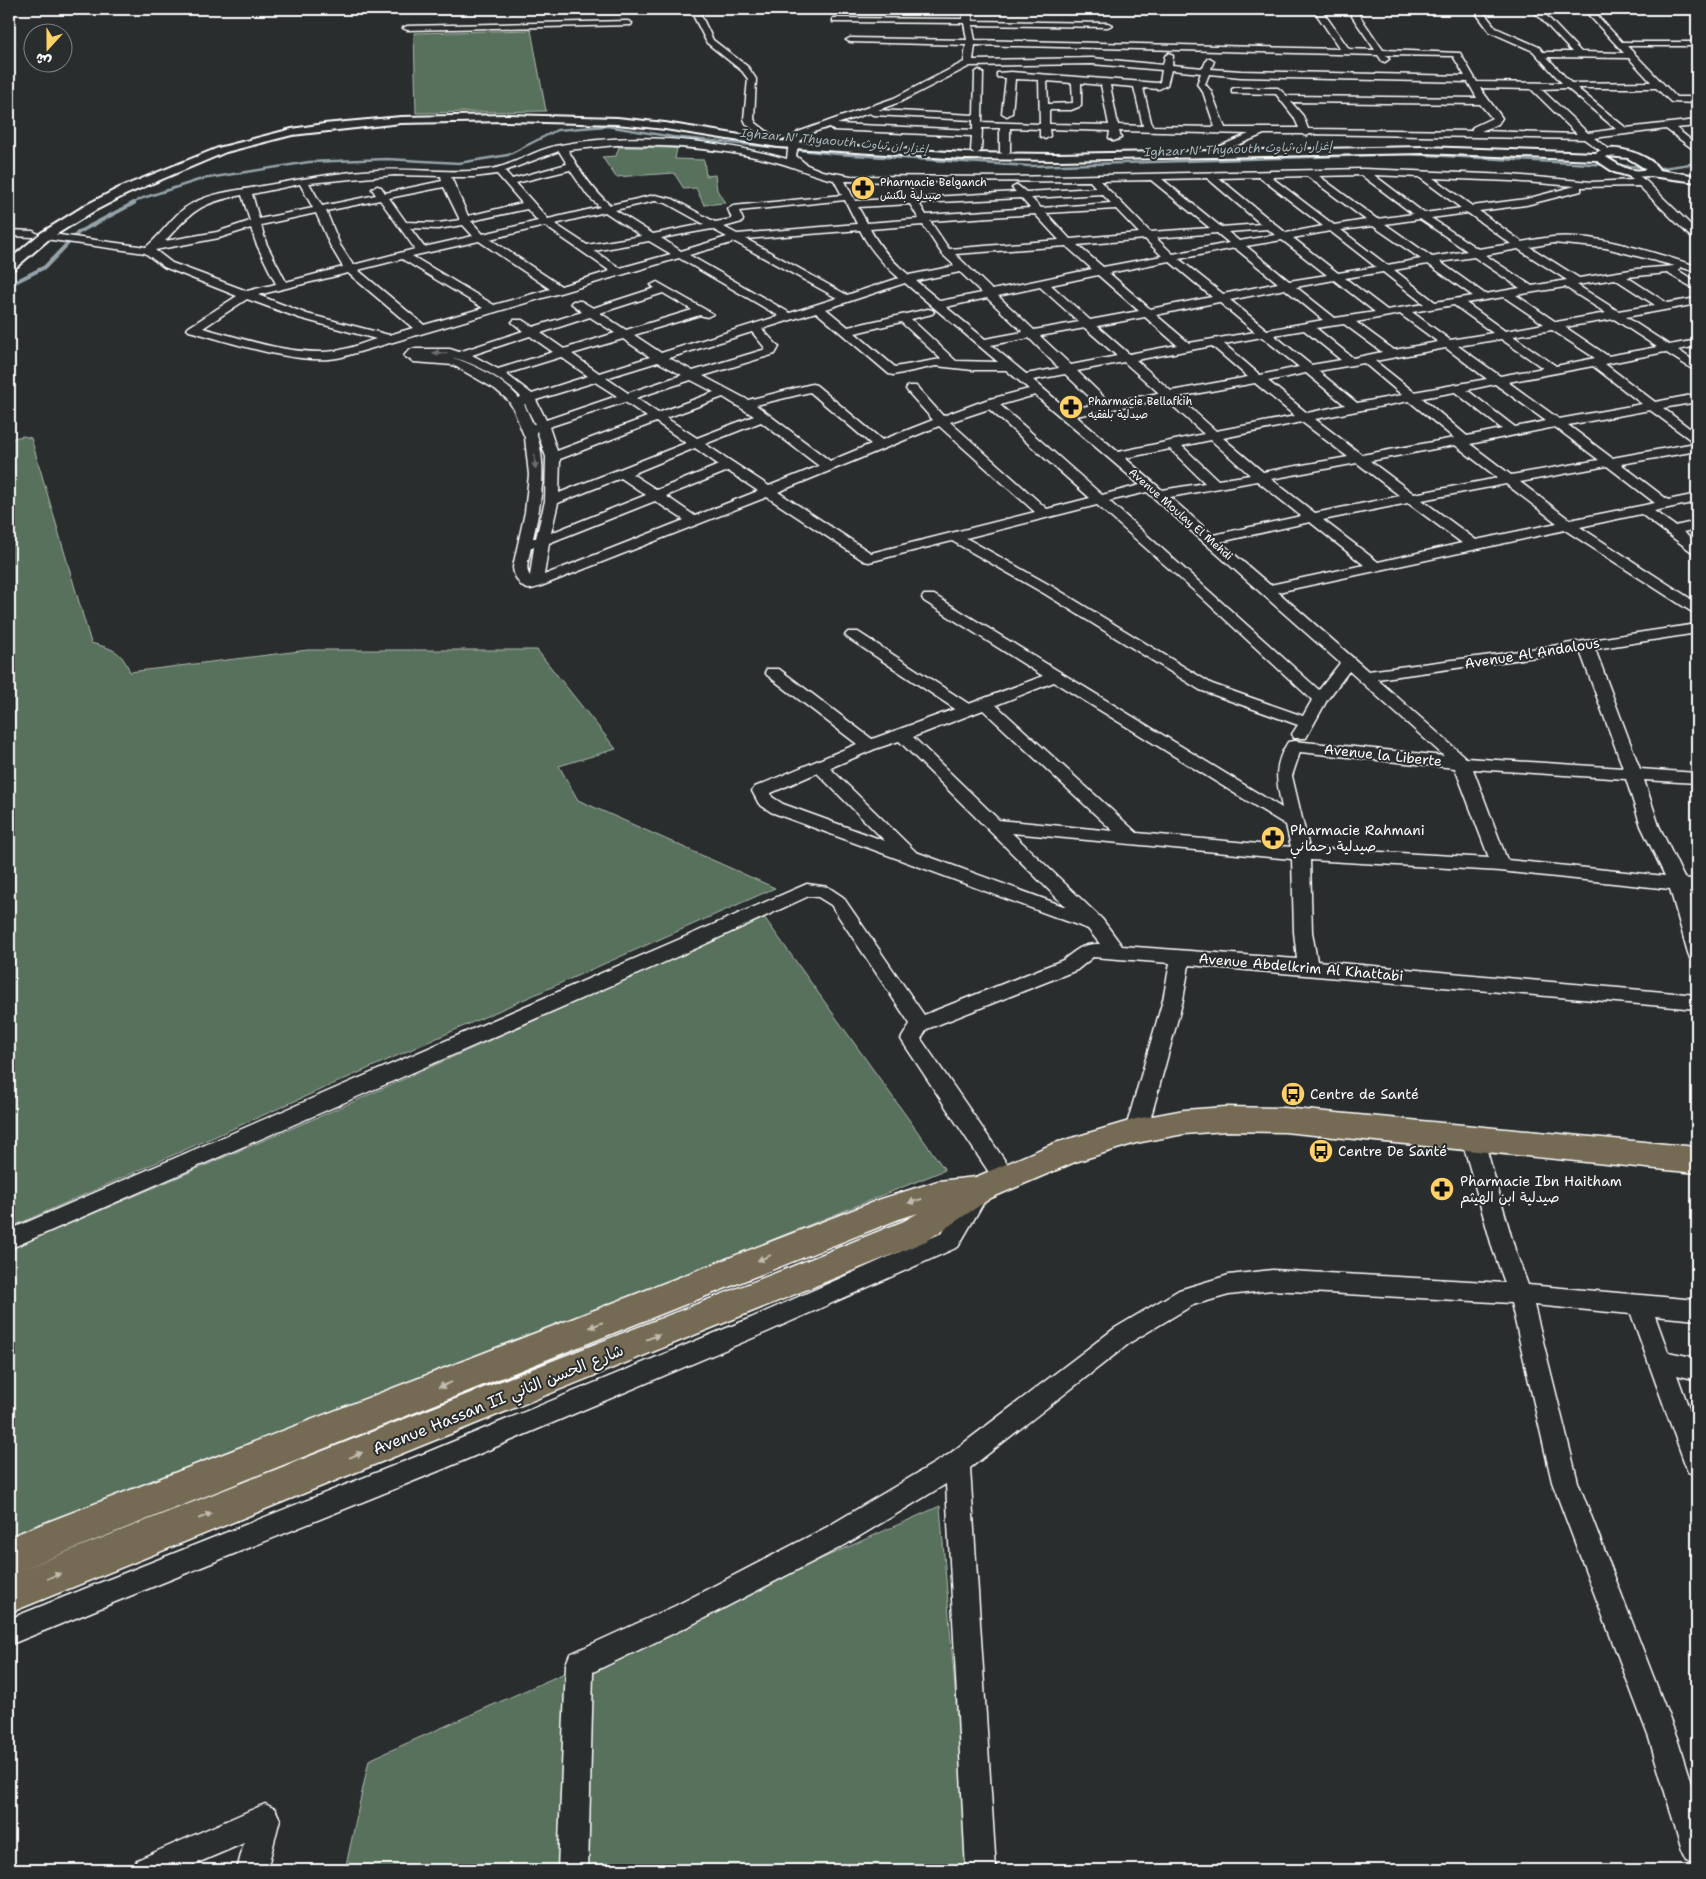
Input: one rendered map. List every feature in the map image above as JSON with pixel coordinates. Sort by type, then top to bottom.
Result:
[{"type":"main road","name":"Avenue Hassan II شارع الحسن الثاني","points":[[9,1594],[683,1326],[906,1234],[936,1219],[992,1183],[1066,1152],[1136,1130],[1184,1122],[1236,1119],[1284,1120],[1473,1140],[1697,1160]]},
{"type":"main road","name":"Avenue Hassan II شارع الحسن الثاني","points":[[9,1556],[892,1208],[938,1194],[992,1183]]},
{"type":"street","points":[[549,12],[627,9]]},
{"type":"street","points":[[694,9],[710,41],[745,69],[752,79],[749,119],[756,130],[792,148],[1012,157],[1424,150],[1603,154],[1631,155],[1652,171],[1697,179]]},
{"type":"street","points":[[966,9],[971,42],[968,63]]},
{"type":"street","points":[[1318,9],[1346,51]]},
{"type":"street","points":[[1351,9],[1381,52],[1405,93]]},
{"type":"street","points":[[1477,9],[1493,30],[1532,46],[1543,54],[1570,86],[1624,131]]},
{"type":"street","points":[[1536,9],[1579,55]]},
{"type":"street","points":[[1113,128],[1306,132],[1424,128],[1476,134],[1553,137],[1588,136],[1668,126],[1693,117],[1658,85],[1587,9]]},
{"type":"street","points":[[532,24],[533,12]]},
{"type":"street","points":[[836,20],[1108,32],[1172,48],[1457,55],[1483,101],[1496,116],[1497,120],[1477,128],[1475,130],[1476,134]]},
{"type":"street","points":[[407,28],[628,23]]},
{"type":"street","points":[[850,40],[971,42],[1108,32]]},
{"type":"street","points":[[1619,44],[1697,44]]},
{"type":"street","points":[[952,72],[1138,85],[1163,85],[1172,48]]},
{"type":"street","points":[[1214,49],[1201,84],[1207,91],[1221,130]]},
{"type":"street","points":[[1431,53],[1436,62]]},
{"type":"street","points":[[1543,54],[1631,56]]},
{"type":"street","points":[[792,148],[801,134],[868,112],[897,100],[968,63],[1092,61],[1268,75],[1483,101]]},
{"type":"street","points":[[1440,70],[1445,78]]},
{"type":"street","points":[[979,73],[987,115]]},
{"type":"street","points":[[976,151],[987,115],[1011,75]]},
{"type":"street","points":[[1268,75],[1298,116],[1306,132]]},
{"type":"street","points":[[1043,78],[1042,112],[1045,131]]},
{"type":"street","points":[[1286,99],[1405,93],[1445,78],[1472,82],[1533,86],[1658,85]]},
{"type":"street","points":[[1042,112],[1078,104],[1076,80]]},
{"type":"street","points":[[868,112],[987,115],[1005,130],[1045,131],[1116,138],[1105,82]]},
{"type":"street","points":[[1138,85],[1148,128]]},
{"type":"street","points":[[1533,86],[1578,130],[1588,136],[1618,170],[1632,174],[1652,171],[1697,175]]},
{"type":"street","points":[[1234,91],[1278,91]]},
{"type":"street","points":[[897,100],[917,103]]},
{"type":"street","points":[[1674,100],[1697,100]]},
{"type":"street","points":[[821,126],[987,115]]},
{"type":"street","points":[[9,253],[123,191],[189,162],[244,143],[324,127],[477,116],[568,117],[775,141]]},
{"type":"street","points":[[1668,126],[1697,149]]},
{"type":"street","points":[[1005,130],[1005,152]]},
{"type":"street","points":[[1221,149],[1263,132]]},
{"type":"street","points":[[9,233],[152,247],[235,231],[254,223],[383,197],[446,178],[499,170],[533,156],[562,148],[613,142],[664,143],[739,152],[804,166],[838,178],[1010,180],[1363,172],[1511,178],[1592,185],[1642,183]]},
{"type":"street","points":[[792,148],[1005,152],[1441,146],[1603,154]]},
{"type":"street","points":[[562,148],[592,194],[606,208],[679,254],[788,316]]},
{"type":"street","points":[[792,148],[804,166]]},
{"type":"street","points":[[510,182],[572,166]]},
{"type":"street","points":[[499,170],[546,223],[618,272]]},
{"type":"street","points":[[1363,172],[1422,216],[1530,290]]},
{"type":"street","points":[[1260,173],[1434,306]]},
{"type":"street","points":[[1309,173],[1484,298]]},
{"type":"street","points":[[152,247],[170,226],[192,207],[217,198],[246,191],[303,181],[365,174],[446,178]]},
{"type":"street","points":[[365,174],[404,225],[421,251]]},
{"type":"street","points":[[1421,174],[1617,315],[1697,368]]},
{"type":"street","points":[[1632,174],[1697,237]]},
{"type":"street","points":[[1209,175],[1270,226],[1384,314]]},
{"type":"street","points":[[1152,176],[1286,285],[1392,354]]},
{"type":"street","points":[[446,178],[466,220],[483,238],[560,290]]},
{"type":"street","name":"Avenue Moulay El Mehdi","points":[[838,178],[881,256],[908,279],[934,309],[982,343],[1115,456],[1462,762],[1500,865]]},
{"type":"street","points":[[1092,178],[1147,237],[1171,258],[1355,407]]},
{"type":"street","points":[[900,179],[924,220],[946,252],[1030,335],[1106,406]]},
{"type":"street","points":[[1010,180],[1036,210],[1068,242],[1187,348]]},
{"type":"street","points":[[303,181],[335,245],[349,268],[421,329]]},
{"type":"street","points":[[847,331],[990,294],[1100,270],[1332,228],[1526,202],[1592,185]]},
{"type":"street","points":[[585,249],[736,221],[737,218],[733,209],[849,200],[913,201],[1102,190]]},
{"type":"street","points":[[246,191],[261,243],[283,287]]},
{"type":"street","points":[[845,298],[735,238],[712,225],[662,198],[652,198],[349,268],[283,287],[246,295],[192,329],[311,355],[338,354],[735,238],[767,233],[1036,210],[1117,206]]},
{"type":"street","points":[[404,225],[438,226],[529,205]]},
{"type":"street","points":[[946,252],[1270,226]]},
{"type":"street","points":[[9,266],[39,235]]},
{"type":"street","points":[[982,343],[1148,313],[1286,285],[1554,240],[1586,242],[1660,258],[1697,269]]},
{"type":"street","points":[[152,247],[168,265],[303,316],[388,340]]},
{"type":"street","points":[[404,256],[492,309]]},
{"type":"street","points":[[523,400],[908,279],[962,268]]},
{"type":"street","points":[[1024,378],[1265,334],[1616,276],[1668,269],[1697,269]]},
{"type":"street","points":[[1668,269],[1697,287]]},
{"type":"street","points":[[1616,276],[1664,306]]},
{"type":"street","points":[[1042,283],[1260,477],[1374,566]]},
{"type":"street","points":[[498,373],[623,334],[704,313],[661,287],[532,332],[460,354],[420,352],[413,353],[410,356],[414,358],[453,361],[523,400],[542,426],[553,457],[552,501],[532,584]]},
{"type":"street","points":[[1507,294],[1555,325],[1697,440]]},
{"type":"street","points":[[1456,302],[1554,370]]},
{"type":"street","points":[[577,303],[690,376],[746,404],[829,467]]},
{"type":"street","points":[[1066,414],[1365,358],[1664,306],[1695,303]]},
{"type":"street","points":[[817,307],[893,371],[936,362],[952,362],[973,366],[1009,366]]},
{"type":"street","points":[[1403,311],[1612,462],[1666,505]]},
{"type":"street","points":[[903,318],[952,362]]},
{"type":"street","points":[[518,322],[625,398],[696,442],[869,558],[1099,499],[1215,485],[1462,442],[1697,398]]},
{"type":"street","points":[[1308,327],[1350,361]]},
{"type":"street","points":[[529,430],[771,351],[773,347],[755,328]]},
{"type":"street","points":[[1215,343],[1304,417],[1473,544]]},
{"type":"street","points":[[1115,456],[1355,407],[1697,343]]},
{"type":"street","points":[[460,354],[498,373],[520,389],[536,459],[535,501],[520,567],[520,573],[532,584]]},
{"type":"street","points":[[1365,358],[1412,396],[1507,480],[1569,526],[1697,609]]},
{"type":"street","points":[[746,404],[812,388],[880,444]]},
{"type":"street","points":[[1457,388],[1514,432]]},
{"type":"street","points":[[912,389],[940,421],[1044,514]]},
{"type":"street","points":[[532,584],[829,467],[880,444],[990,403],[1038,390]]},
{"type":"street","points":[[553,457],[724,392]]},
{"type":"street","points":[[990,403],[1320,699]]},
{"type":"street","points":[[552,501],[764,416]]},
{"type":"street","points":[[1172,444],[1215,485]]},
{"type":"street","points":[[1210,540],[1311,516],[1697,447]]},
{"type":"street","points":[[525,544],[542,541],[730,465]]},
{"type":"street","points":[[622,473],[694,520]]},
{"type":"street","points":[[1269,590],[1473,544],[1569,526],[1697,498]]},
{"type":"street","points":[[1644,510],[1697,549]]},
{"type":"street","points":[[1672,530],[1697,525]]},
{"type":"street","points":[[955,536],[1206,687],[1307,724]]},
{"type":"street","points":[[929,598],[1294,822]]},
{"type":"street","name":"Avenue Al Andalous","points":[[1366,676],[1483,661],[1697,628]]},
{"type":"street","points":[[853,635],[966,710]]},
{"type":"street","points":[[1586,645],[1633,773],[1650,826],[1678,884],[1697,953]]},
{"type":"street","points":[[1308,967],[1303,932],[1301,854],[1284,776],[1294,746],[1320,699],[1349,661]]},
{"type":"street","points":[[773,672],[869,745]]},
{"type":"street","points":[[1057,676],[902,735],[869,745],[761,791],[765,800],[777,808],[1095,924]]},
{"type":"street","points":[[986,703],[1131,837]]},
{"type":"street","points":[[902,735],[1095,924],[1116,952]]},
{"type":"street","name":"Avenue la Liberte","points":[[1294,746],[1462,762],[1697,778]]},
{"type":"street","points":[[819,766],[911,856]]},
{"type":"street","points":[[993,825],[1301,854],[1500,865],[1697,886]]},
{"type":"street","points":[[9,1240],[690,943],[807,890],[822,891],[837,901],[920,1024],[911,1039],[992,1183],[950,1240],[759,1325],[437,1460],[9,1632]]},
{"type":"street","name":"Avenue Abdelkrim Al Khattabi","points":[[920,1024],[1070,965],[1089,950],[1308,967],[1697,1002]]},
{"type":"street","points":[[1136,1130],[1173,1000],[1181,957]]},
{"type":"street","points":[[1473,1140],[1504,1250],[1520,1294],[1565,1482],[1663,1738],[1697,1850]]},
{"type":"street","points":[[573,1870],[580,1664],[675,1619],[836,1536],[957,1463],[1122,1335],[1187,1297],[1229,1284],[1272,1280],[1520,1294],[1697,1310]]},
{"type":"street","points":[[1638,1305],[1697,1464]]},
{"type":"street","points":[[1659,1361],[1697,1369]]},
{"type":"street","points":[[957,1463],[981,1870]]},
{"type":"street","points":[[147,1870],[265,1819],[252,1870]]},
{"type":"green space","points":[[531,30],[546,111],[416,113],[414,33]]},
{"type":"green space","points":[[619,147],[677,148],[675,159],[704,160],[706,176],[715,175],[717,190],[725,203],[704,205],[696,188],[684,189],[674,173],[616,177],[602,157],[616,156]]},
{"type":"green space","points":[[23,436],[31,438],[91,643],[105,647],[120,655],[130,672],[308,650],[537,650],[616,749],[559,766],[578,800],[775,888],[9,1228],[9,439]]},
{"type":"green space","points":[[764,917],[945,1170],[636,1295],[9,1540],[9,1250],[355,1101]]},
{"type":"green space","points":[[940,1506],[970,1870],[345,1870],[369,1760]]},
{"type":"waterway","name":"Ighzar N' Thyaouth إغزار ان ثياوث","points":[[131,204],[143,198],[202,179],[309,162],[387,159],[459,163],[508,155],[557,130],[607,126],[673,137],[837,154],[1030,166],[1407,154],[1663,168],[1697,163]]},
{"type":"waterway","name":"Ighzar N' Thyaouth إغزار ان ثياوث","points":[[9,285],[45,267],[79,232],[134,203]]},
{"type":"place","name":"Pharmacie Belganch صيدلية بلكنش","points":[[863,188]]},
{"type":"place","name":"Pharmacie Bellafkih صيدلية بلفقيه","points":[[1071,407]]},
{"type":"place","name":"Pharmacie Rahmani صيدلية رحماني","points":[[1273,838]]},
{"type":"place","name":"Centre de Santé","points":[[1293,1094]]},
{"type":"place","name":"Centre De Santé","points":[[1321,1151]]},
{"type":"place","name":"Pharmacie Ibn Haitham صيدلية ابن الهيثم","points":[[1442,1189]]}]
